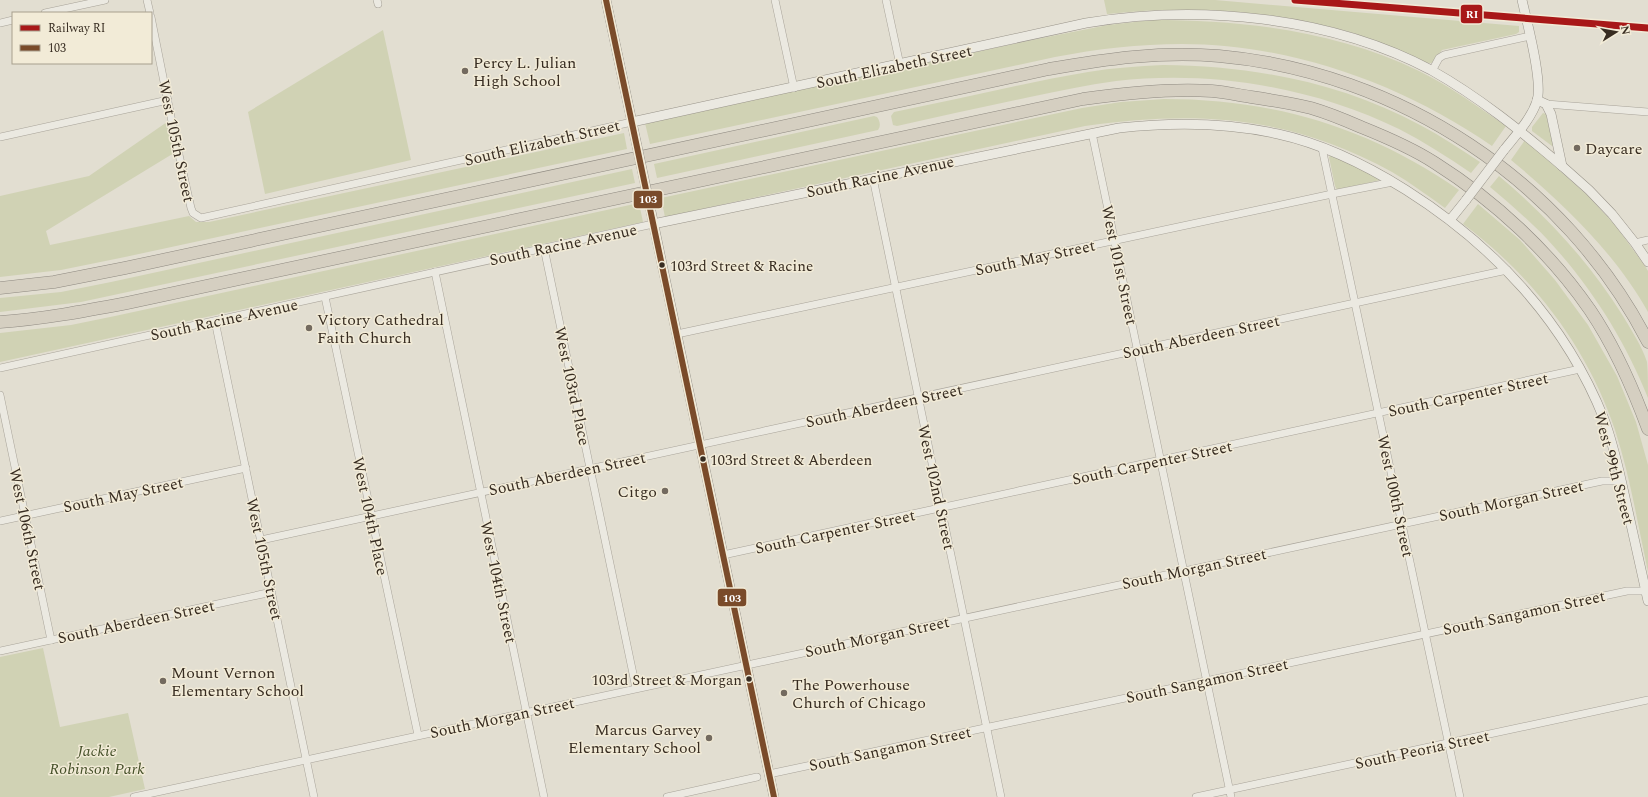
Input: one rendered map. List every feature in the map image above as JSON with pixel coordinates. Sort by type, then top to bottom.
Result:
[{"type":"highway","points":[[0,288],[54,282],[133,266],[1049,70],[1100,60],[1139,55],[1181,54],[1219,56],[1258,62],[1292,68],[1328,77],[1363,89],[1403,106],[1460,138],[1495,161],[1529,189],[1557,216],[1582,244],[1610,280],[1648,342]]},
{"type":"highway","points":[[0,322],[31,320],[127,303],[1083,99],[1120,94],[1186,90],[1213,91],[1281,101],[1311,108],[1346,120],[1383,136],[1434,162],[1484,198],[1542,252],[1567,280],[1591,312],[1626,375],[1648,429]]},
{"type":"street","points":[[50,12],[105,0]]},
{"type":"street","points":[[148,0],[150,12]]},
{"type":"street","points":[[606,0],[774,797]]},
{"type":"street","points":[[775,0],[794,88]]},
{"type":"street","points":[[886,0],[900,65]]},
{"type":"street","points":[[1450,220],[1520,130],[1537,100],[1538,76],[1522,0]]},
{"type":"street","name":"South Elizabeth Street","points":[[197,216],[201,218],[214,216],[632,122],[900,65],[1086,23],[1140,16],[1172,15],[1248,18],[1315,28],[1371,44],[1432,71],[1520,130],[1562,166],[1589,190],[1635,243],[1648,262]]},
{"type":"street","points":[[0,23],[12,20]]},
{"type":"street","name":"West 105th Street","points":[[152,22],[191,208],[193,213],[197,216]]},
{"type":"street","points":[[1432,71],[1439,58],[1444,55],[1530,36]]},
{"type":"street","points":[[0,137],[168,100]]},
{"type":"street","points":[[1537,100],[1546,104],[1648,112]]},
{"type":"street","points":[[1546,104],[1551,114],[1562,166]]},
{"type":"street","name":"South Racine Avenue","points":[[0,368],[654,224],[1092,132],[1154,124],[1207,124],[1280,134],[1322,148]]},
{"type":"street","name":"West 101st Street","points":[[1092,132],[1231,793]]},
{"type":"street","name":"West 99th Street","points":[[1322,148],[1357,162],[1393,182],[1450,220],[1480,244],[1507,270],[1550,320],[1580,370],[1604,419],[1621,481],[1648,601]]},
{"type":"street","name":"West 100th Street","points":[[1322,148],[1460,797]]},
{"type":"street","name":"West 102nd Street","points":[[873,178],[1001,797]]},
{"type":"street","name":"South May Street","points":[[677,334],[1393,182]]},
{"type":"street","points":[[1635,243],[1648,240]]},
{"type":"street","name":"West 103rd Place","points":[[544,248],[636,688]]},
{"type":"street","name":"South Aberdeen Street","points":[[261,540],[1507,270]]},
{"type":"street","name":"West 104th Street","points":[[435,272],[544,797]]},
{"type":"street","name":"West 104th Place","points":[[325,297],[370,516],[418,735]]},
{"type":"street","name":"West 105th Street","points":[[215,320],[314,797]]},
{"type":"street","name":"South Carpenter Street","points":[[723,555],[1580,370]]},
{"type":"street","name":"West 106th Street","points":[[0,395],[51,640]]},
{"type":"street","name":"South May Street","points":[[0,521],[246,468]]},
{"type":"street","name":"South Morgan Street","points":[[134,797],[746,664],[1602,481],[1621,481]]},
{"type":"street","name":"South Sangamon Street","points":[[769,774],[1425,633],[1627,591],[1646,591]]},
{"type":"street","name":"South Aberdeen Street","points":[[0,651],[272,592]]},
{"type":"street","name":"South Peoria Street","points":[[1196,797],[1231,793],[1448,743],[1648,700]]},
{"type":"street","points":[[667,797],[757,778]]},
{"type":"green space","points":[[1104,0],[1215,0],[1519,26],[1519,32],[1516,34],[1442,50],[1432,63],[1429,63],[1368,38],[1315,23],[1254,13],[1229,11],[1156,10],[1107,14]]},
{"type":"green space","points":[[1152,20],[1221,22],[1289,30],[1355,46],[1387,57],[1442,83],[1506,126],[1492,146],[1421,104],[1383,86],[1344,72],[1305,60],[1264,51],[1223,46],[1182,44],[1118,48],[1055,57],[650,144],[645,123],[1037,39],[1108,25]]},
{"type":"green space","points":[[383,30],[411,160],[265,194],[248,112]]},
{"type":"green space","points":[[1163,65],[1197,66],[1263,73],[1327,87],[1390,110],[1420,125],[1480,162],[1471,173],[1418,139],[1366,114],[1297,92],[1225,80],[1152,78],[1116,81],[980,107],[897,126],[893,125],[891,116],[894,112],[1064,76],[1107,69]]},
{"type":"green space","points":[[1164,99],[1205,100],[1244,104],[1282,111],[1319,121],[1390,149],[1425,168],[1459,190],[1445,208],[1392,172],[1354,153],[1317,139],[1280,129],[1243,122],[1205,119],[1166,119],[1126,121],[1085,126],[665,217],[661,198],[1082,108],[1121,102]]},
{"type":"green space","points":[[1543,113],[1546,114],[1552,146],[1532,131],[1532,127]]},
{"type":"green space","points":[[874,116],[877,117],[879,122],[880,127],[878,130],[657,178],[654,164]]},
{"type":"green space","points":[[167,122],[174,153],[46,231],[50,245],[189,216],[196,222],[209,222],[624,133],[627,149],[125,257],[61,270],[0,277],[0,196],[89,176]]},
{"type":"green space","points":[[1525,140],[1587,195],[1615,225],[1645,266],[1648,271],[1648,312],[1620,270],[1587,230],[1549,193],[1511,160]]},
{"type":"green space","points":[[1331,155],[1360,168],[1380,180],[1337,190],[1329,157]]},
{"type":"green space","points":[[632,169],[635,183],[81,302],[0,312],[0,298],[61,292],[111,282]]},
{"type":"green space","points":[[1499,176],[1551,224],[1567,241],[1610,296],[1633,332],[1645,356],[1647,362],[1648,398],[1629,355],[1605,314],[1578,275],[1540,232],[1490,187]]},
{"type":"green space","points":[[639,203],[643,222],[0,362],[0,333],[71,325]]},
{"type":"green space","points":[[1478,204],[1520,240],[1555,280],[1588,325],[1617,376],[1636,422],[1648,465],[1648,572],[1625,465],[1615,430],[1604,400],[1590,370],[1555,315],[1512,266],[1463,224]]},
{"type":"green space","name":"Jackie Robinson Park","points":[[43,648],[60,727],[128,713],[145,789],[109,797],[0,797],[0,657]]},
{"type":"rail line","name":"RI","points":[[1295,0],[1648,28]]},
{"type":"transit line","name":"103","points":[[606,0],[774,797]]},
{"type":"place","name":"Percy L. Julian High School","points":[[465,71]]},
{"type":"place","name":"Daycare","points":[[1577,148]]},
{"type":"place","name":"103rd Street & Racine","points":[[662,265]]},
{"type":"place","name":"Victory Cathedral Faith Church","points":[[309,328]]},
{"type":"place","name":"103rd Street & Aberdeen","points":[[703,459]]},
{"type":"place","name":"Citgo","points":[[665,491]]},
{"type":"place","name":"103rd Street & Morgan","points":[[749,679]]},
{"type":"place","name":"Mount Vernon Elementary School","points":[[163,681]]},
{"type":"place","name":"The Powerhouse Church of Chicago","points":[[784,693]]},
{"type":"place","name":"Marcus Garvey Elementary School","points":[[709,738]]}]
